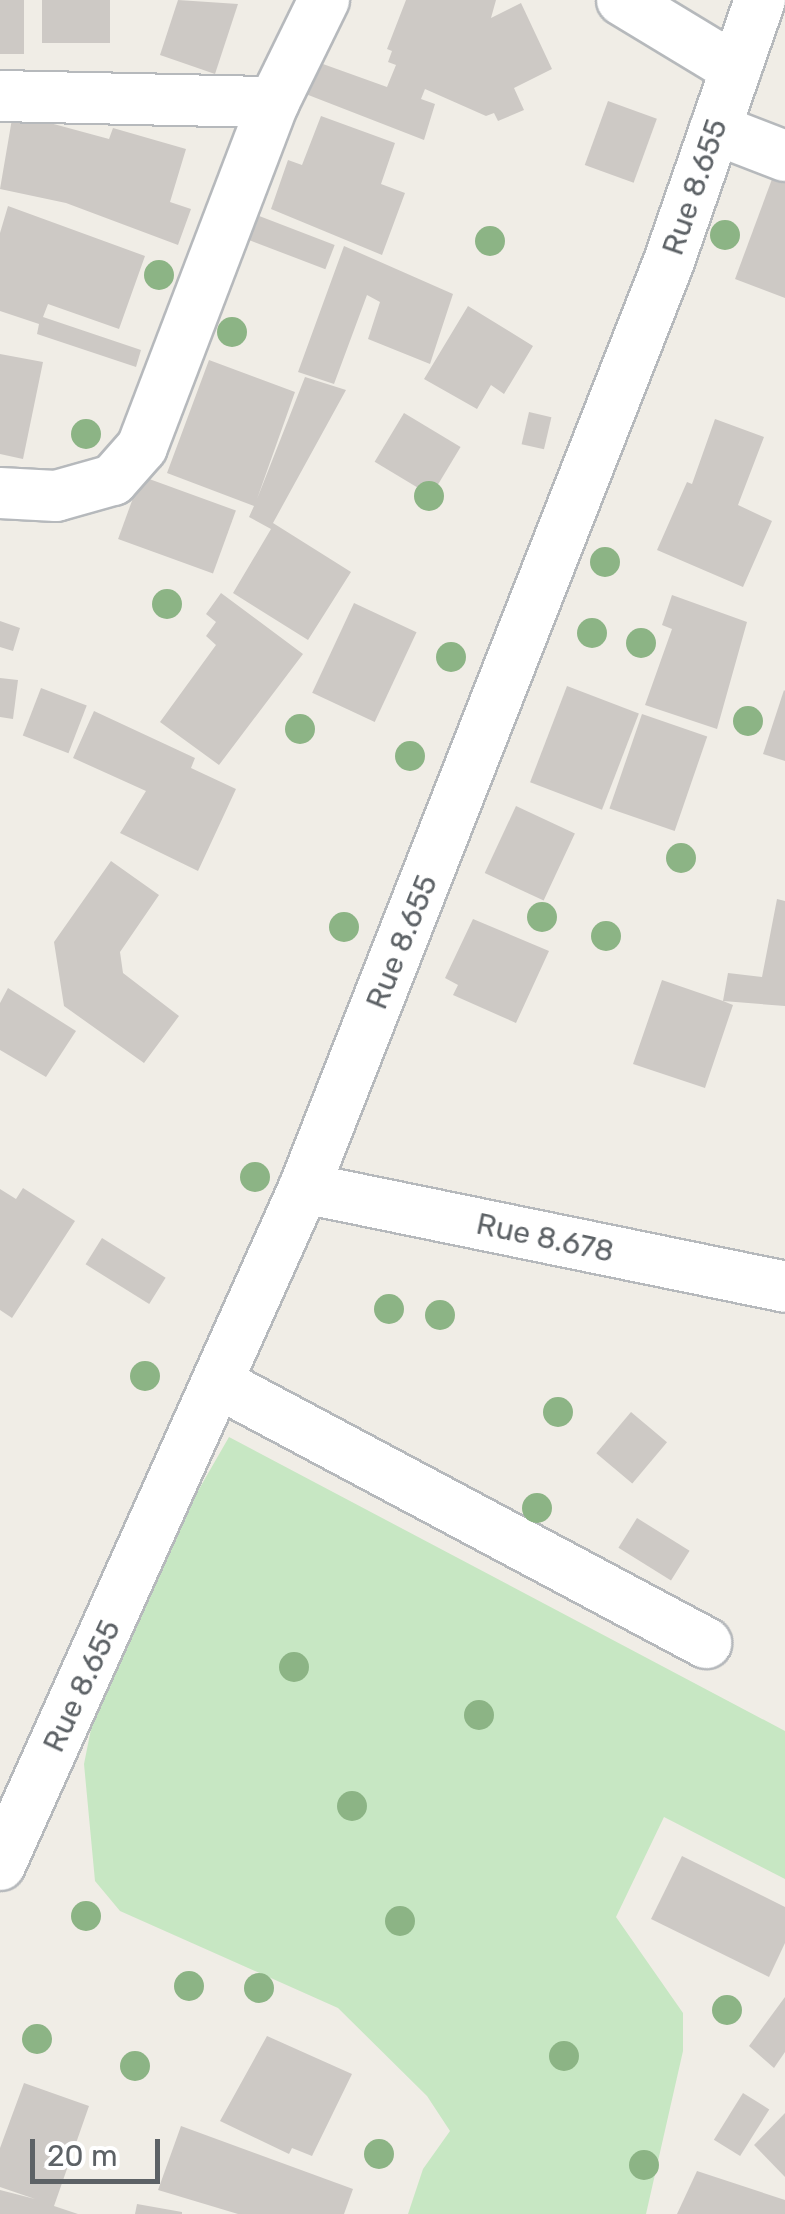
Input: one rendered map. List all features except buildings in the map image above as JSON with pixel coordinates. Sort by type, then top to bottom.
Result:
[{"type":"street","points":[[0,492],[56,496],[113,480],[142,447],[274,102],[324,0]]},
{"type":"street","points":[[622,0],[736,69]]},
{"type":"street","name":"Rue 8.655","points":[[0,1866],[220,1384],[304,1188],[525,634],[760,0]]},
{"type":"street","points":[[0,96],[274,102]]},
{"type":"street","points":[[715,129],[785,156]]},
{"type":"street","name":"Rue 8.678","points":[[304,1188],[785,1287]]},
{"type":"street","points":[[220,1384],[706,1642]]},
{"type":"green space","points":[[229,1437],[785,1731],[785,1879],[664,1817],[616,1917],[683,2013],[683,2051],[646,2214],[408,2214],[423,2169],[450,2131],[427,2096],[338,2008],[120,1911],[95,1881],[84,1764],[107,1649]]}]
